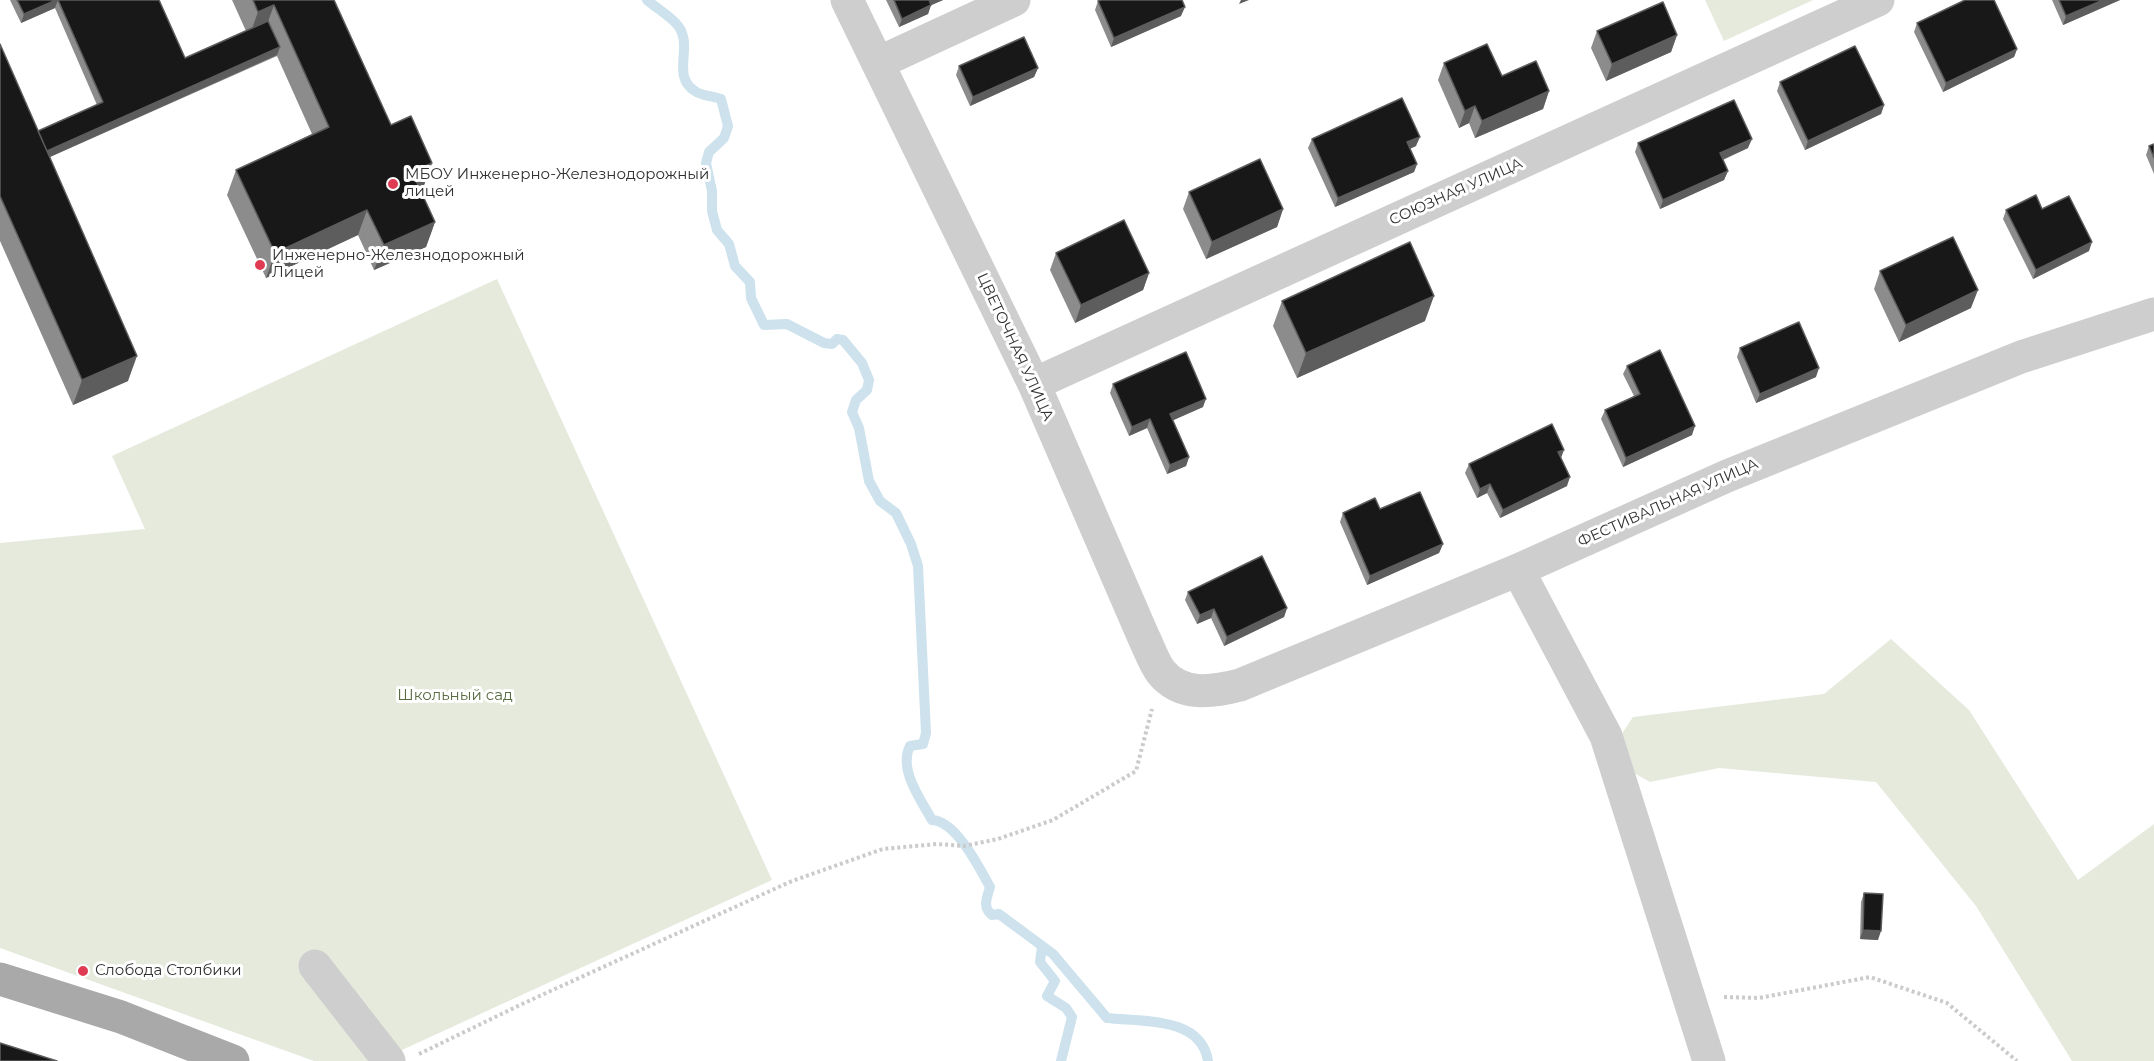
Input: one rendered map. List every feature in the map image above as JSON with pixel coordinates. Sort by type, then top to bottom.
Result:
[{"type":"main road","points":[[0,979],[121,1017],[233,1061]]},
{"type":"street","name":"ЦВЕТОЧНАЯ УЛИЦА","points":[[847,0],[1034,384],[1173,681]]},
{"type":"street","points":[[878,63],[1014,0]]},
{"type":"street","name":"СОЮЗНАЯ УЛИЦА","points":[[1034,384],[1878,0]]},
{"type":"street","name":"ФЕСТИВАЛЬНАЯ УЛИЦА","points":[[1173,681],[1205,691],[1240,685],[1518,570],[1726,476],[2010,361],[2154,314]]},
{"type":"street","points":[[1518,570],[1606,736],[1709,1061]]},
{"type":"street","points":[[315,966],[402,1059]]},
{"type":"path","points":[[402,1059],[694,924],[802,877],[883,849],[937,844],[964,846],[998,840],[1053,820],[1136,771],[1173,681]]},
{"type":"path","points":[[1690,996],[1759,998],[1870,977],[1947,1003],[2016,1061]]},
{"type":"green space","points":[[1705,0],[1813,0],[1724,41]]},
{"type":"green space","name":"Школьный сад","points":[[497,279],[772,880],[378,1061],[314,1061],[0,948],[0,543],[145,529],[112,456]]},
{"type":"green space","points":[[1891,639],[1969,710],[2078,880],[2154,824],[2154,1061],[2072,1061],[1976,906],[1876,782],[1719,768],[1650,782],[1623,767],[1617,741],[1633,717],[1824,694]]},
{"type":"building","points":[[17,0],[56,0],[24,14]]},
{"type":"building","points":[[58,0],[159,0],[185,58],[268,21],[280,47],[47,151],[38,131],[103,102]]},
{"type":"building","name":"Инженерно-Железнодорожный Лицей","points":[[253,0],[334,0],[391,125],[411,116],[432,163],[412,172],[435,222],[384,245],[367,210],[275,253],[236,170],[329,127],[274,5],[258,12]]},
{"type":"building","points":[[894,0],[929,0],[931,5],[902,19]]},
{"type":"building","points":[[1182,0],[1185,7],[1114,38],[1098,1]]},
{"type":"building","points":[[1965,0],[1994,0],[2017,49],[1946,83],[1917,23]]},
{"type":"building","points":[[2059,0],[2103,0],[2066,16]]},
{"type":"building","points":[[1663,2],[1677,35],[1612,64],[1597,31]]},
{"type":"building","points":[[1024,37],[1038,68],[973,97],[959,66]]},
{"type":"building","points":[[0,44],[137,356],[82,380],[0,196]]},
{"type":"building","points":[[1487,44],[1502,76],[1536,61],[1549,91],[1482,121],[1475,106],[1465,111],[1444,63]]},
{"type":"building","points":[[1855,46],[1884,105],[1808,141],[1780,82]]},
{"type":"building","points":[[1402,98],[1420,137],[1407,142],[1417,164],[1338,198],[1312,139]]},
{"type":"building","points":[[1734,100],[1752,139],[1720,153],[1728,171],[1663,200],[1638,143]]},
{"type":"building","points":[[2154,144],[2154,158],[2149,146]]},
{"type":"building","points":[[1260,159],[1283,209],[1212,242],[1189,192]]},
{"type":"building","points":[[2036,195],[2042,209],[2069,196],[2092,242],[2036,270],[2006,210]]},
{"type":"building","points":[[1124,220],[1149,273],[1081,305],[1056,253]]},
{"type":"building","points":[[1953,237],[1978,290],[1906,325],[1880,271]]},
{"type":"building","points":[[1410,242],[1434,296],[1306,353],[1282,301]]},
{"type":"building","points":[[1799,322],[1819,368],[1760,394],[1740,348]]},
{"type":"building","points":[[1660,350],[1695,426],[1626,458],[1605,410],[1640,394],[1627,366]]},
{"type":"building","points":[[1186,352],[1206,399],[1170,414],[1189,457],[1170,465],[1150,419],[1132,427],[1113,384]]},
{"type":"building","points":[[1552,424],[1564,450],[1558,452],[1570,477],[1503,510],[1490,484],[1480,489],[1469,464]]},
{"type":"building","points":[[1420,492],[1443,544],[1370,576],[1343,513],[1375,498],[1380,509]]},
{"type":"building","points":[[1262,556],[1287,608],[1227,637],[1214,609],[1200,615],[1188,592]]},
{"type":"building","points":[[1864,893],[1883,894],[1881,931],[1863,930]]},
{"type":"building","points":[[0,1043],[57,1061],[0,1061]]},
{"type":"waterway","points":[[647,0],[676,23],[683,35],[683,70],[688,85],[700,94],[721,99],[728,126],[724,138],[709,152],[706,163],[712,191],[712,211],[717,230],[729,244],[735,266],[750,282],[751,298],[764,325],[787,324],[824,343],[832,344],[837,339],[843,340],[862,363],[869,380],[867,390],[856,400],[852,412],[859,428],[869,481],[880,501],[896,513],[911,544],[918,566],[926,733],[923,744],[910,746],[907,755],[909,774],[917,794],[932,820],[941,822],[950,828],[973,857],[990,887],[986,906],[992,915],[999,914],[1053,954],[1107,1018],[1152,1021],[1182,1029],[1194,1036],[1203,1046],[1208,1061]]},
{"type":"waterway","points":[[1042,946],[1040,962],[1055,981],[1047,996],[1066,1008],[1072,1017],[1061,1061]]},
{"type":"place","name":"МБОУ Инженерно-Железнодорожный лицей","points":[[393,184]]},
{"type":"place","name":"Инженерно-Железнодорожный Лицей","points":[[260,265]]},
{"type":"place","name":"Слобода Столбики","points":[[83,971]]}]
